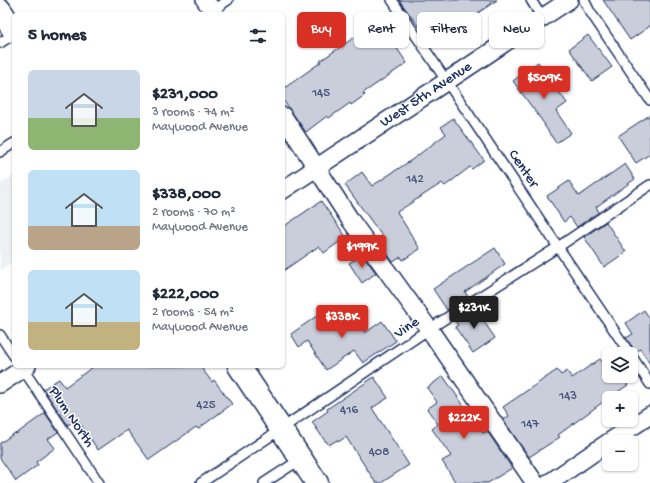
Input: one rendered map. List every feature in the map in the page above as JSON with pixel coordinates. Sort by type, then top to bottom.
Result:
[{"type":"main road","points":[[0,10],[12,29]]},
{"type":"main road","points":[[240,368],[317,483]]},
{"type":"street","name":"West 5th Avenue","points":[[544,17],[569,0]]},
{"type":"street","name":"West 5th Avenue","points":[[285,189],[496,48]]},
{"type":"street","points":[[285,119],[351,221],[429,329],[535,483]]},
{"type":"street","points":[[0,384],[17,368]]},
{"type":"street","points":[[620,435],[650,415]]},
{"type":"street","points":[[549,483],[602,447]]},
{"type":"lane","points":[[210,10],[228,0]]},
{"type":"lane","name":"Center","points":[[392,0],[626,347]]},
{"type":"lane","points":[[531,0],[538,12]]},
{"type":"lane","points":[[584,0],[589,10],[650,100]]},
{"type":"lane","points":[[0,44],[12,34]]},
{"type":"lane","points":[[0,152],[12,144]]},
{"type":"lane","name":"Vine","points":[[201,483],[429,329],[558,247],[650,185]]},
{"type":"lane","name":"Plum North","points":[[0,335],[12,352]]},
{"type":"lane","name":"Center","points":[[638,366],[650,384]]},
{"type":"lane","name":"Plum North","points":[[24,368],[99,483]]},
{"type":"lane","points":[[264,483],[301,459]]},
{"type":"shaded area","points":[[12,176],[12,262],[0,270],[0,184]]},
{"type":"building","points":[[399,0],[497,0],[479,12],[417,12],[417,24]]},
{"type":"building","points":[[603,0],[650,0],[650,26],[630,40]]},
{"type":"building","points":[[588,35],[612,67],[592,81],[569,49]]},
{"type":"building","points":[[354,38],[354,48],[397,48],[407,63],[363,93],[365,95],[351,105],[350,103],[329,118],[327,116],[306,132],[285,103],[285,88],[321,62],[320,61],[339,48],[346,48],[346,43]]},
{"type":"building","points":[[538,62],[567,103],[556,111],[571,133],[556,143],[545,125],[513,81]]},
{"type":"building","points":[[650,115],[650,154],[636,163],[618,136]]},
{"type":"building","points":[[453,118],[484,160],[472,169],[470,167],[445,186],[442,183],[397,212],[420,249],[403,260],[401,257],[393,262],[380,244],[385,240],[345,185],[362,172],[372,186],[413,159],[446,134],[441,127]]},
{"type":"building","points":[[625,164],[635,179],[596,207],[599,212],[577,227],[570,217],[564,222],[547,196],[569,181],[579,196]]},
{"type":"building","points":[[321,201],[346,237],[324,253],[319,246],[285,270],[285,226]]},
{"type":"building","points":[[606,222],[626,252],[604,267],[584,237]]},
{"type":"building","points":[[495,248],[505,264],[465,292],[468,297],[447,310],[433,289]]},
{"type":"building","points":[[363,255],[376,273],[362,283],[349,263]]},
{"type":"building","points":[[474,307],[495,338],[473,353],[455,327],[458,325],[454,320]]},
{"type":"building","points":[[328,308],[339,324],[352,315],[365,333],[382,321],[396,341],[363,363],[354,351],[326,370],[307,341],[299,347],[291,334]]},
{"type":"building","points":[[644,310],[650,319],[650,364],[640,349],[638,350],[638,347],[632,347],[626,338],[633,334],[626,323]]},
{"type":"building","points":[[600,359],[602,362],[602,383],[626,383],[628,385],[619,391],[602,391],[602,403],[558,435],[560,437],[529,457],[503,420],[509,416],[503,407],[557,370],[561,375],[567,371],[572,378]]},
{"type":"building","points":[[91,368],[202,368],[212,382],[214,380],[232,404],[198,429],[196,427],[149,460],[127,430],[98,450],[77,419],[68,425],[43,389],[59,379],[65,387]]},
{"type":"building","points":[[443,376],[483,433],[487,431],[512,468],[488,483],[456,483],[442,461],[451,456],[432,429],[438,424],[427,409],[437,402],[427,388]]},
{"type":"building","points":[[374,377],[388,398],[372,408],[409,465],[381,483],[376,483],[346,437],[329,445],[312,422],[328,411],[327,409]]},
{"type":"building","points":[[45,413],[58,432],[48,439],[55,448],[36,462],[38,465],[16,481],[0,458],[0,443],[15,433],[16,434]]}]
